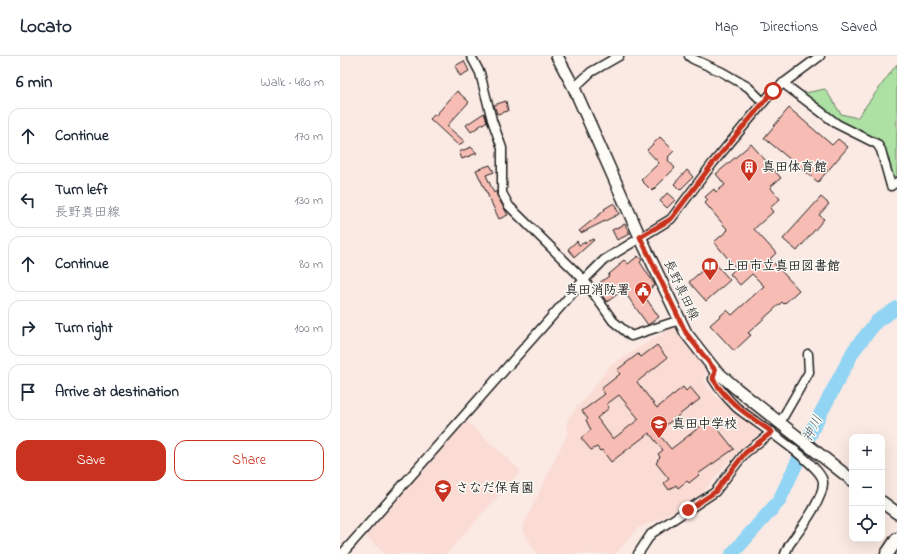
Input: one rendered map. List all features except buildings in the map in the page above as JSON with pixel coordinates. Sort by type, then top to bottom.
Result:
[{"type":"highway","points":[[887,554],[897,539]]},
{"type":"main road","name":"長野真田線","points":[[557,56],[574,88],[640,237],[686,333],[715,370],[743,394],[782,422],[849,478]]},
{"type":"main road","points":[[885,504],[897,513]]},
{"type":"street","points":[[471,56],[480,73],[494,126],[502,148],[502,193],[509,206],[584,280],[613,321],[631,336],[680,320]]},
{"type":"street","points":[[574,88],[591,72],[619,56]]},
{"type":"street","points":[[689,56],[748,87],[763,102]]},
{"type":"street","points":[[342,554],[584,280],[604,260],[671,219],[713,163],[773,91],[820,56]]},
{"type":"street","points":[[783,83],[837,124],[877,144],[881,150],[891,186],[897,182]]},
{"type":"street","points":[[782,422],[809,372],[808,354]]},
{"type":"street","points":[[715,370],[713,379],[727,398],[737,408],[772,432],[818,470],[823,480],[822,494],[789,545],[785,554]]},
{"type":"street","points":[[638,554],[651,534],[715,492],[745,453],[772,432]]},
{"type":"shaded area","name":"真田中学校","points":[[676,325],[707,368],[703,380],[714,395],[760,433],[729,461],[700,496],[660,519],[638,528],[616,554],[537,554],[522,528],[568,432],[567,420],[611,365]]},
{"type":"shaded area","name":"さなだ保育園","points":[[466,421],[521,471],[446,554],[385,554],[365,536]]},
{"type":"green space","points":[[897,64],[897,179],[890,174],[886,153],[882,144],[834,118],[803,96],[805,93],[825,89],[841,114],[857,118]]},
{"type":"waterway","name":"神川","points":[[732,554],[779,501],[814,426],[854,350],[877,321],[897,308]]},
{"type":"place","name":"真田体育館","points":[[749,182]]},
{"type":"place","name":"上田市立真田図書館","points":[[710,281]]},
{"type":"place","name":"真田消防署","points":[[643,305]]},
{"type":"place","name":"真田中学校","points":[[659,439]]},
{"type":"place","name":"さなだ保育園","points":[[443,503]]},
{"type":"route","points":[[688,510],[715,492],[745,453],[772,432],[737,408],[719,389],[713,379],[715,370],[686,333],[640,237],[671,219],[713,163],[773,91]]}]
